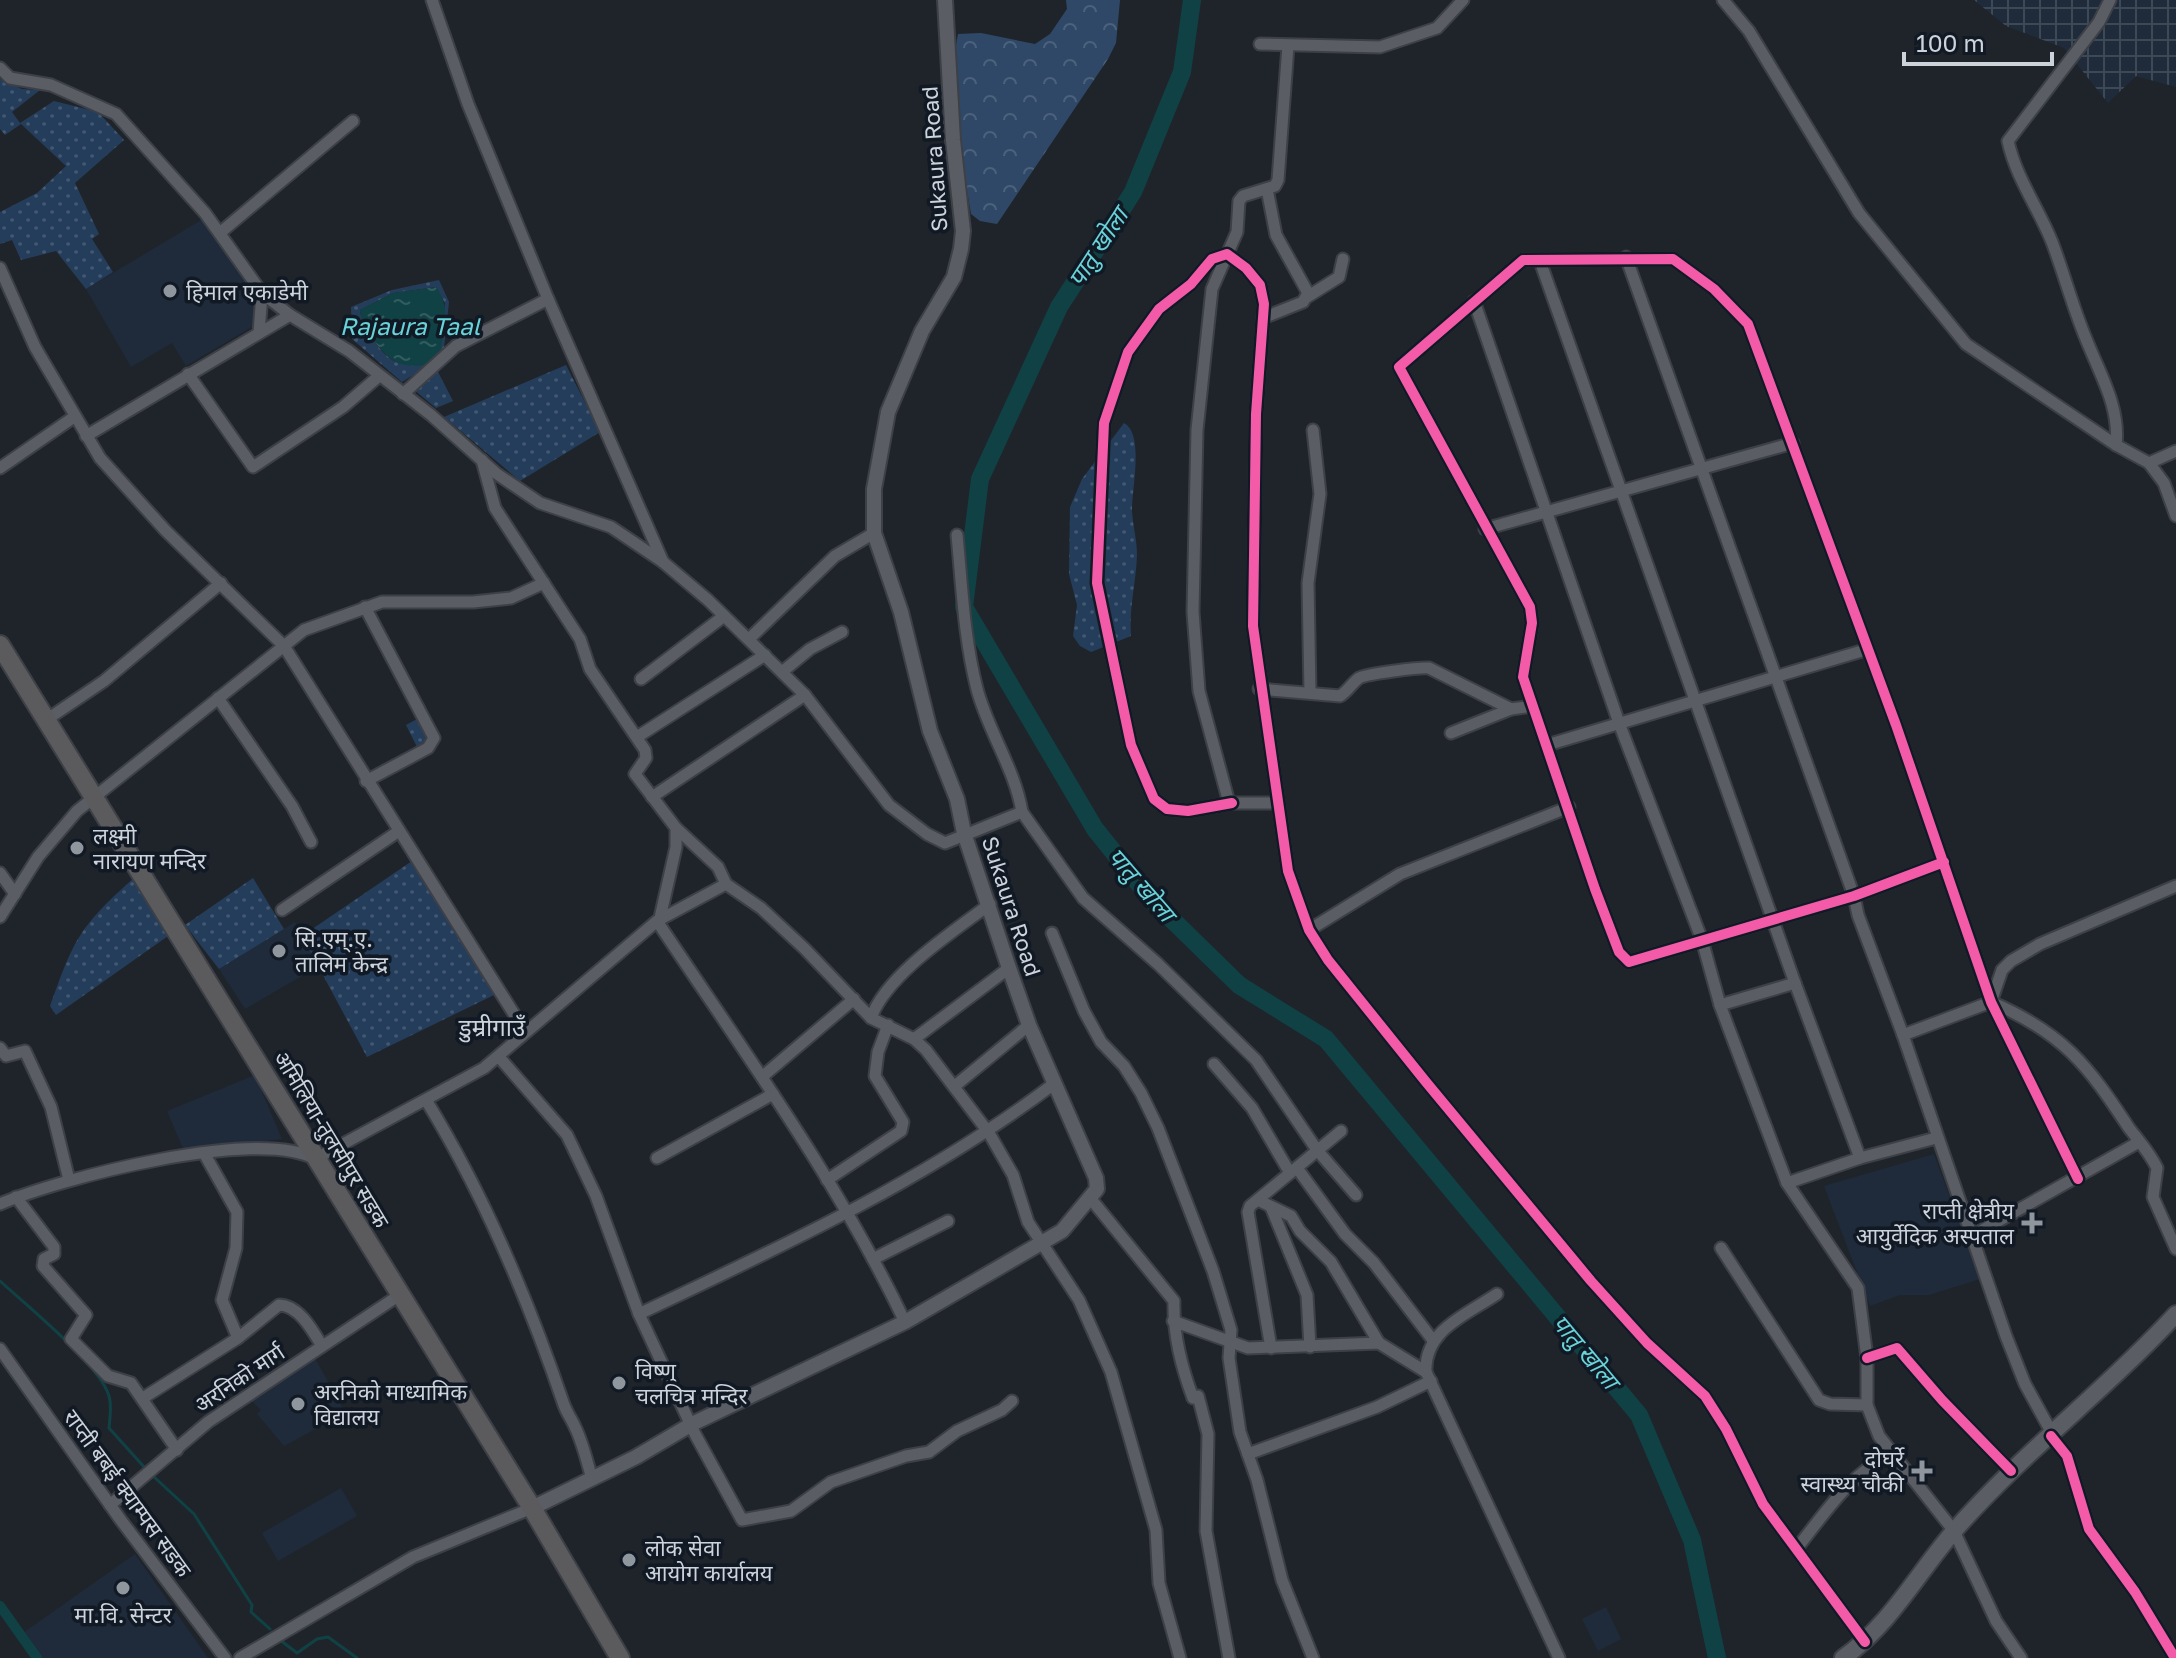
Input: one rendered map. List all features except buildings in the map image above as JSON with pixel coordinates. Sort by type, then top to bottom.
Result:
[{"type":"main road","name":"अमिलिया-तुलसीपुर सडक","points":[[0,645],[398,1296],[532,1508],[620,1658]]},
{"type":"main road","points":[[1843,1658],[1865,1642],[1954,1531],[2011,1471],[2176,1314]]},
{"type":"street","points":[[432,0],[468,104],[548,299],[663,562]]},
{"type":"street","name":"Sukaura Road","points":[[945,0],[953,140],[963,231],[961,249],[954,277],[922,331],[888,412],[874,489],[874,533],[893,581],[930,731],[957,799],[964,833],[1009,968],[1029,1025],[1096,1178],[1097,1189],[1091,1199]]},
{"type":"street","points":[[1260,44],[1380,47],[1437,28],[1463,0]]},
{"type":"street","points":[[1723,0],[1749,31],[1859,213],[1966,344],[2116,445],[2149,463],[2164,483],[2176,516]]},
{"type":"street","points":[[2110,0],[2099,22],[2008,141],[2025,190],[2051,240],[2065,285],[2104,378],[2114,410],[2116,445]]},
{"type":"street","points":[[1232,803],[1199,691],[1193,612],[1197,430],[1212,289],[1237,232],[1239,201],[1243,196],[1275,186],[1278,180],[1288,46]]},
{"type":"street","points":[[0,68],[10,78],[51,85],[116,114],[221,232],[262,293],[290,315],[335,340],[482,460],[540,503],[611,527],[663,562],[749,639],[805,695],[889,805],[927,834],[945,843],[1022,812]]},
{"type":"street","points":[[221,232],[353,121]]},
{"type":"street","points":[[1267,189],[1276,235],[1307,289],[1307,297]]},
{"type":"street","points":[[1227,254],[1246,268],[1260,285],[1263,318],[1253,525],[1253,626],[1259,689],[1288,871],[1309,930],[1328,960],[1426,1082],[1591,1281],[1647,1343],[1705,1396],[1726,1429],[1763,1504],[1865,1642]]},
{"type":"street","points":[[1227,254],[1212,259],[1191,284],[1159,309],[1128,352],[1104,423],[1097,583],[1131,745],[1154,799],[1167,809],[1188,811],[1232,803],[1276,803]]},
{"type":"street","points":[[1626,257],[1903,1035],[1970,1237],[2025,1384],[2067,1456],[2089,1529],[2135,1592],[2175,1658]]},
{"type":"street","points":[[1263,318],[1307,297],[1339,277],[1343,259]]},
{"type":"street","points":[[1944,862],[1854,896],[1629,962],[1619,952],[1523,677],[1532,623],[1530,607],[1399,367],[1523,260],[1673,259],[1714,289],[1748,324],[1944,862],[1991,1002],[2078,1179]]},
{"type":"street","points":[[1540,261],[1795,983],[1860,1158]]},
{"type":"street","points":[[0,268],[35,347],[100,458],[166,531],[284,646],[524,1030]]},
{"type":"street","points":[[259,333],[262,293]]},
{"type":"street","points":[[403,394],[456,346],[548,299]]},
{"type":"street","points":[[1474,301],[1619,723],[1702,940],[1720,1005],[1787,1183],[1858,1288],[1867,1358],[1867,1405],[1879,1436],[1954,1531],[1996,1621],[2021,1658]]},
{"type":"street","points":[[86,436],[290,315]]},
{"type":"street","points":[[188,374],[253,467],[343,407],[379,376]]},
{"type":"street","points":[[0,468],[74,417]]},
{"type":"street","points":[[1310,693],[1308,583],[1320,494],[1313,430]]},
{"type":"street","points":[[1485,529],[1703,471],[1793,443]]},
{"type":"street","points":[[2149,463],[2176,451]]},
{"type":"street","points":[[482,460],[495,508],[580,639],[582,654],[590,669],[637,737],[646,758],[635,774],[652,797],[676,828],[718,867],[726,884],[761,908],[871,1018],[914,1039],[956,1085],[989,1133],[1013,1175],[1028,1222],[1043,1240],[1079,1300],[1111,1372],[1156,1530],[1159,1583],[1180,1658]]},
{"type":"street","points":[[749,639],[835,556],[874,533]]},
{"type":"street","points":[[957,535],[965,626],[978,691],[1017,791],[1022,812],[1083,898],[1158,964],[1256,1060],[1317,1150],[1356,1195]]},
{"type":"street","points":[[46,720],[104,681],[221,583]]},
{"type":"street","points":[[0,917],[38,857],[94,796],[304,630],[382,602],[473,602],[511,598],[544,583]]},
{"type":"street","points":[[365,607],[434,738],[428,748],[366,781]]},
{"type":"street","points":[[641,679],[724,616]]},
{"type":"street","points":[[782,672],[810,649],[842,632]]},
{"type":"street","points":[[1547,745],[1697,703],[1865,650]]},
{"type":"street","points":[[637,737],[765,655]]},
{"type":"street","points":[[1259,689],[1340,696],[1358,679],[1369,674],[1429,668],[1511,709]]},
{"type":"street","points":[[652,797],[805,695]]},
{"type":"street","points":[[218,698],[292,806],[311,842]]},
{"type":"street","points":[[1451,733],[1511,709],[1533,706]]},
{"type":"street","points":[[1309,930],[1400,874],[1569,807]]},
{"type":"street","points":[[676,828],[676,847],[658,920],[763,1076],[848,1211],[905,1322]]},
{"type":"street","points":[[282,910],[399,831]]},
{"type":"street","points":[[0,873],[15,894]]},
{"type":"street","points":[[0,1204],[69,1180],[204,1153],[299,1150],[315,1159],[499,1057],[524,1030],[658,920],[726,884]]},
{"type":"street","points":[[1991,1002],[2002,970],[2011,961],[2040,944],[2176,886]]},
{"type":"street","points":[[871,1018],[876,1003],[898,981],[944,938],[990,904]]},
{"type":"street","points":[[1052,933],[1084,1011],[1101,1042],[1136,1084],[1158,1128],[1218,1284],[1228,1315],[1233,1395],[1282,1580],[1313,1658]]},
{"type":"street","points":[[914,1039],[1009,968]]},
{"type":"street","points":[[1720,1005],[1795,983]]},
{"type":"street","points":[[763,1076],[854,999]]},
{"type":"street","points":[[1903,1035],[1991,1002],[2022,1015],[2059,1039],[2085,1062],[2157,1168],[2153,1197],[2176,1249]]},
{"type":"street","points":[[827,1180],[901,1131],[903,1122],[875,1076],[878,1052],[888,1025]]},
{"type":"street","points":[[956,1085],[1029,1025]]},
{"type":"street","points":[[0,1048],[6,1056],[25,1051],[51,1107],[69,1180]]},
{"type":"street","points":[[499,1057],[567,1135],[596,1196],[639,1314],[742,1520],[791,1511],[831,1482],[906,1456],[929,1452],[957,1431],[1002,1410],[1012,1401]]},
{"type":"street","points":[[1214,1064],[1252,1108],[1294,1171],[1345,1234],[1374,1263],[1432,1339]]},
{"type":"street","points":[[639,1314],[848,1211],[989,1133],[1055,1083]]},
{"type":"street","points":[[657,1158],[773,1094]]},
{"type":"street","points":[[426,1100],[463,1163],[508,1255],[559,1382],[564,1407],[576,1428],[592,1479]]},
{"type":"street","points":[[1271,1348],[1248,1212],[1258,1200],[1341,1131]]},
{"type":"street","points":[[1787,1183],[1860,1158],[1936,1138]]},
{"type":"street","points":[[1970,1237],[2139,1142]]},
{"type":"street","points":[[204,1153],[237,1212],[236,1248],[222,1300],[238,1338]]},
{"type":"street","points":[[16,1197],[54,1247],[54,1254],[44,1259],[43,1266],[86,1315],[71,1339],[108,1376],[131,1383],[177,1450]]},
{"type":"street","points":[[240,1658],[413,1557],[532,1508],[692,1424],[905,1322],[1062,1231],[1091,1199],[1174,1301],[1173,1321],[1182,1370],[1193,1398],[1198,1396],[1208,1434],[1206,1531],[1229,1658]]},
{"type":"street","points":[[1258,1200],[1291,1216],[1300,1231],[1331,1262],[1379,1343],[1429,1376]]},
{"type":"street","points":[[1271,1206],[1307,1295],[1310,1347]]},
{"type":"street","points":[[873,1259],[948,1221]]},
{"type":"street","points":[[1721,1248],[1819,1400],[1830,1404],[1867,1405]]},
{"type":"street","points":[[1497,1294],[1432,1339],[1425,1354],[1429,1376],[1559,1658]]},
{"type":"street","name":"अरनिको मार्ग","points":[[110,1505],[208,1422],[398,1296]]},
{"type":"street","points":[[143,1398],[238,1338],[285,1304],[307,1323],[322,1346]]},
{"type":"street","points":[[1173,1321],[1230,1342],[1271,1348],[1379,1343]]},
{"type":"street","points":[[1867,1358],[1897,1348],[2011,1471]]},
{"type":"street","name":"राप्ती बबई क्याम्पस सडक","points":[[0,1349],[110,1505],[225,1658]]},
{"type":"street","points":[[1248,1454],[1377,1407],[1429,1376]]},
{"type":"street","points":[[1797,1548],[1853,1480],[1872,1463],[1891,1454]]},
{"type":"shaded area","points":[[1974,0],[2176,0],[2176,87],[2136,76],[2108,103],[2064,48],[2006,26]]},
{"type":"shaded area","points":[[0,79],[22,89],[40,90],[12,112],[20,123],[54,101],[98,112],[124,140],[75,183],[99,234],[92,239],[113,272],[86,289],[56,251],[21,260],[12,240],[0,244],[0,212],[37,193],[66,166],[21,124],[5,135],[0,129]]},
{"type":"shaded area","name":"हिमाल एकाडेमी","points":[[203,219],[255,294],[260,322],[186,366],[172,343],[131,367],[86,289]]},
{"type":"shaded area","points":[[439,280],[449,302],[443,357],[439,357],[445,303],[436,287],[393,293],[360,310],[368,332],[390,358],[404,364],[429,365],[402,382],[352,339],[351,307],[392,290]]},
{"type":"shaded area","points":[[566,365],[600,432],[520,481],[444,417]]},
{"type":"shaded area","points":[[436,368],[453,401],[436,408],[413,389]]},
{"type":"shaded area","points":[[1124,423],[1134,439],[1136,464],[1132,512],[1137,555],[1131,636],[1091,652],[1080,646],[1073,636],[1077,605],[1069,574],[1070,507],[1082,479]]},
{"type":"shaded area","points":[[419,718],[431,739],[417,747],[406,725]]},
{"type":"shaded area","points":[[412,861],[494,995],[367,1057],[302,936]]},
{"type":"shaded area","points":[[135,877],[168,936],[56,1015],[50,1006],[81,934],[102,908]]},
{"type":"shaded area","points":[[253,878],[284,929],[219,969],[185,925]]},
{"type":"shaded area","name":"सि.एम्.ए. तालिम केन्द्र","points":[[295,922],[319,966],[245,1009],[219,969]]},
{"type":"shaded area","points":[[255,1075],[282,1139],[184,1151],[167,1111]]},
{"type":"shaded area","points":[[1934,1154],[1980,1279],[1929,1295],[1900,1295],[1870,1306],[1824,1186]]},
{"type":"shaded area","name":"अरनिको माध्यामिक विद्यालय","points":[[315,1358],[345,1413],[284,1446],[257,1414],[261,1410],[249,1398]]},
{"type":"shaded area","points":[[341,1488],[357,1516],[278,1561],[262,1533]]},
{"type":"shaded area","name":"मा.वि. सेन्टर","points":[[135,1554],[208,1658],[39,1658],[23,1633]]},
{"type":"shaded area","points":[[1606,1607],[1621,1639],[1598,1651],[1582,1619]]},
{"type":"green space","points":[[1066,0],[1120,0],[1116,43],[997,224],[980,221],[971,214],[954,101],[958,34],[981,33],[1035,44],[1050,34],[1067,9]]},
{"type":"water","name":"Rajaura Taal","points":[[436,287],[445,312],[439,357],[429,365],[396,362],[373,339],[360,310],[393,293]]},
{"type":"waterway","name":"पातु खोला","points":[[1192,0],[1182,72],[1133,192],[1059,307],[980,479],[964,607],[1095,829],[1152,900],[1239,985],[1326,1039],[1639,1415],[1692,1540],[1717,1658]]},
{"type":"waterway","points":[[0,1281],[78,1352],[103,1383],[111,1408],[109,1428],[145,1468]]},
{"type":"waterway","points":[[153,1476],[194,1514],[252,1605],[251,1612],[270,1629]]},
{"type":"waterway","points":[[0,1606],[37,1658]]},
{"type":"waterway","points":[[280,1640],[297,1653],[317,1639],[328,1637],[357,1658]]},
{"type":"cycle path","points":[[1232,803],[1188,811],[1167,809],[1154,799],[1131,745],[1097,583],[1104,423],[1128,352],[1159,309],[1191,284],[1212,259],[1227,254],[1246,268],[1260,285],[1264,304],[1256,414],[1253,626],[1288,871],[1309,930],[1328,960],[1426,1082],[1591,1281],[1647,1343],[1705,1396],[1726,1429],[1763,1504],[1865,1642]]},
{"type":"cycle path","points":[[1944,862],[1854,896],[1629,962],[1619,952],[1595,889],[1523,677],[1532,623],[1530,607],[1399,367],[1523,260],[1673,259],[1714,289],[1748,324],[1896,725],[1991,1002],[2078,1179]]},
{"type":"cycle path","points":[[1867,1358],[1897,1348],[2011,1471]]},
{"type":"cycle path","points":[[2051,1436],[2067,1456],[2089,1529],[2135,1592],[2175,1658]]},
{"type":"place","name":"हिमाल एकाडेमी","points":[[170,291]]},
{"type":"place","name":"लक्ष्मी नारायण मन्दिर","points":[[77,848]]},
{"type":"place","name":"सि.एम्.ए. तालिम केन्द्र","points":[[279,951]]},
{"type":"place","name":"राप्ती क्षेत्रीय आयुर्वेदिक अस्पताल","points":[[2032,1223]]},
{"type":"place","name":"विष्णु चलचित्र मन्दिर","points":[[619,1383]]},
{"type":"place","name":"अरनिको माध्यामिक विद्यालय","points":[[298,1404]]},
{"type":"place","name":"दोघर्रे स्वास्थ्य चौकी","points":[[1922,1471]]},
{"type":"place","name":"लोक सेवा आयोग कार्यालय","points":[[629,1560]]},
{"type":"place","name":"मा.वि. सेन्टर","points":[[123,1588]]},
{"type":"district","name":"डुम्रीगाउँ","points":[[492,1026]]}]
